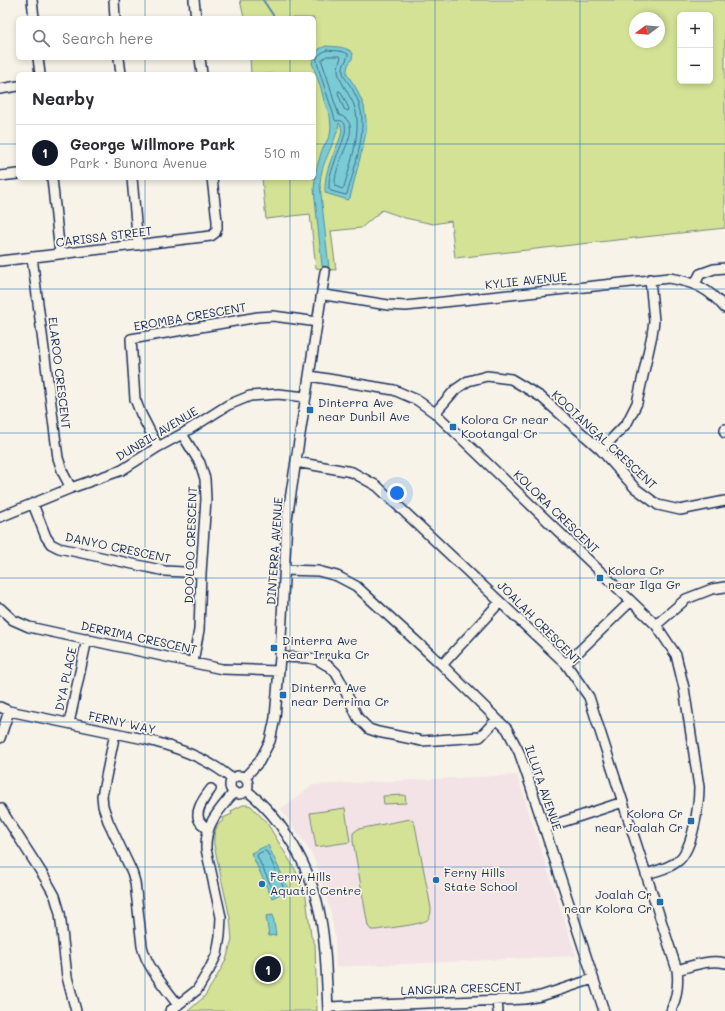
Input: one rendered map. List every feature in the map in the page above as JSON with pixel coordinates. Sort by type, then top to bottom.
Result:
[{"type":"street","points":[[32,0],[34,16]]},
{"type":"street","points":[[114,0],[115,16]]},
{"type":"street","points":[[194,0],[196,16]]},
{"type":"street","points":[[38,60],[40,72]]},
{"type":"street","points":[[120,60],[121,72]]},
{"type":"street","points":[[200,60],[202,72]]},
{"type":"street","points":[[0,88],[16,86]]},
{"type":"street","points":[[0,176],[16,174]]},
{"type":"street","points":[[52,180],[60,254]]},
{"type":"street","points":[[132,180],[138,245]]},
{"type":"street","name":"CARISSA STREET","points":[[0,261],[211,236],[217,228],[212,180]]},
{"type":"street","name":"ELAROO CRESCENT","points":[[32,257],[58,458],[63,473],[71,488]]},
{"type":"street","points":[[696,284],[700,274],[714,269],[725,268]]},
{"type":"street","name":"DINTERRA AVENUE","points":[[245,777],[259,762],[270,741],[275,718],[280,657],[287,519],[325,272]]},
{"type":"street","name":"KYLIE AVENUE","points":[[322,297],[325,295],[388,305],[406,306],[669,278],[684,280],[696,284],[708,291],[725,308]]},
{"type":"street","points":[[600,450],[627,423],[637,404],[654,321],[650,279]]},
{"type":"street","name":"EROMBA CRESCENT","points":[[158,447],[135,399],[131,339],[258,317],[273,316],[318,322]]},
{"type":"street","name":"KOLORA CRESCENT","points":[[310,376],[394,390],[417,400],[435,413],[656,625],[676,655],[684,688],[699,787],[699,797],[690,841],[682,857],[678,861],[666,867],[646,874]]},
{"type":"street","name":"KOOTANGAL CRESCENT","points":[[435,413],[455,390],[468,381],[487,376],[511,379],[541,397],[600,450],[635,488],[658,505],[680,510],[725,501]]},
{"type":"street","name":"DUNBIL AVENUE","points":[[0,517],[71,488],[122,470],[228,405],[250,396],[278,394],[306,397]]},
{"type":"street","name":"DOOLOO CRESCENT","points":[[182,434],[200,463],[205,479],[206,499],[199,630],[193,662]]},
{"type":"street","name":"JOALAH CRESCENT","points":[[296,462],[352,472],[377,486],[566,664],[589,697],[677,970],[678,988],[671,1011]]},
{"type":"street","name":"DANYO CRESCENT","points":[[33,504],[46,538],[51,544],[58,548],[165,571],[201,573]]},
{"type":"street","name":"ILLUTA AVENUE","points":[[284,570],[318,571],[337,576],[356,586],[442,665],[507,729],[519,752],[527,775],[604,1011]]},
{"type":"street","points":[[656,625],[686,599],[712,589],[725,587]]},
{"type":"street","points":[[566,664],[631,601]]},
{"type":"street","points":[[442,665],[500,602]]},
{"type":"street","name":"DERRIMA CRESCENT","points":[[0,608],[13,620],[29,627],[222,669],[279,671]]},
{"type":"street","name":"DYA PLACE","points":[[69,723],[87,639]]},
{"type":"street","points":[[280,657],[298,657],[318,660],[330,667],[336,672],[358,718],[370,729],[378,732],[422,741],[480,737],[497,719]]},
{"type":"street","name":"FERNY WAY","points":[[0,707],[9,711],[165,744],[214,766],[232,779]]},
{"type":"street","points":[[0,738],[9,711]]},
{"type":"street","points":[[116,733],[102,796],[103,806],[108,822],[132,872],[135,882],[144,955],[148,964],[178,1005]]},
{"type":"street","points":[[238,776],[245,777],[248,784],[246,790],[240,794],[231,790],[230,785],[232,779],[238,776]]},
{"type":"street","points":[[208,830],[200,822],[198,813],[201,803],[211,789]]},
{"type":"street","points":[[246,790],[278,821],[299,854],[311,880],[318,900],[324,935],[328,1009]]},
{"type":"street","points":[[170,1011],[197,990],[217,954],[221,917],[206,849],[206,840],[212,820],[234,792]]},
{"type":"street","points":[[544,828],[622,802]]},
{"type":"street","points":[[0,808],[55,896],[60,913],[67,977],[76,1011]]},
{"type":"street","points":[[677,970],[706,962],[725,963]]},
{"type":"street","name":"LANGURA CRESCENT","points":[[328,1009],[533,998],[593,979]]},
{"type":"street","points":[[497,1000],[498,1011]]},
{"type":"shaded area","name":"Ferny Hills State School","points":[[517,775],[576,956],[336,967],[335,938],[331,914],[316,863],[310,851],[281,809],[312,785]]},
{"type":"green space","points":[[240,0],[725,0],[725,228],[455,258],[451,221],[433,224],[405,218],[382,210],[361,228],[331,231],[336,270],[316,268],[310,214],[266,219],[262,180],[316,180],[316,72],[251,72],[250,60],[316,60],[316,16],[244,16]]},
{"type":"green space","points":[[405,795],[406,803],[384,804],[383,796]]},
{"type":"green space","name":"Ferny Hills Aquatic Centre","points":[[243,805],[251,806],[267,823],[296,871],[306,897],[311,936],[315,944],[317,1011],[188,1011],[204,997],[216,978],[226,960],[232,940],[230,918],[214,845],[214,838],[215,831],[218,825],[224,820],[223,818],[232,814],[231,811]]},
{"type":"green space","points":[[345,808],[350,842],[316,847],[310,813]]},
{"type":"green space","points":[[410,819],[415,825],[431,908],[430,916],[423,922],[371,930],[368,926],[353,841],[353,833],[358,829]]},
{"type":"water","points":[[326,46],[337,47],[344,48],[353,53],[352,59],[348,65],[347,74],[356,88],[364,106],[366,120],[366,132],[350,198],[348,200],[325,193],[327,172],[339,142],[342,130],[339,123],[335,138],[325,161],[321,177],[320,185],[329,268],[322,266],[314,189],[316,170],[322,150],[330,135],[331,127],[330,116],[312,63],[313,60],[316,60],[316,53],[319,49]]},
{"type":"water","points":[[268,845],[289,890],[272,898],[251,853]]},
{"type":"water","points":[[273,915],[276,935],[269,936],[266,916]]},
{"type":"waterway","points":[[263,0],[274,16]]},
{"type":"place","name":"Dinterra Ave near Dunbil Ave","points":[[310,410]]},
{"type":"place","name":"Kolora Cr near Kootangal Cr","points":[[453,427]]},
{"type":"place","name":"Kolora Cr near Ilga Gr","points":[[600,578]]},
{"type":"place","name":"Dinterra Ave near Irruka Cr","points":[[274,648]]},
{"type":"place","name":"Dinterra Ave near Derrima Cr","points":[[283,695]]},
{"type":"place","name":"Kolora Cr near Joalah Cr","points":[[691,821]]},
{"type":"place","name":"Ferny Hills State School","points":[[436,880]]},
{"type":"place","name":"Ferny Hills Aquatic Centre","points":[[262,884]]},
{"type":"place","name":"Joalah Cr near Kolora Cr","points":[[660,902]]},
{"type":"place","name":"George Willmore Park","points":[[268,969]]}]
